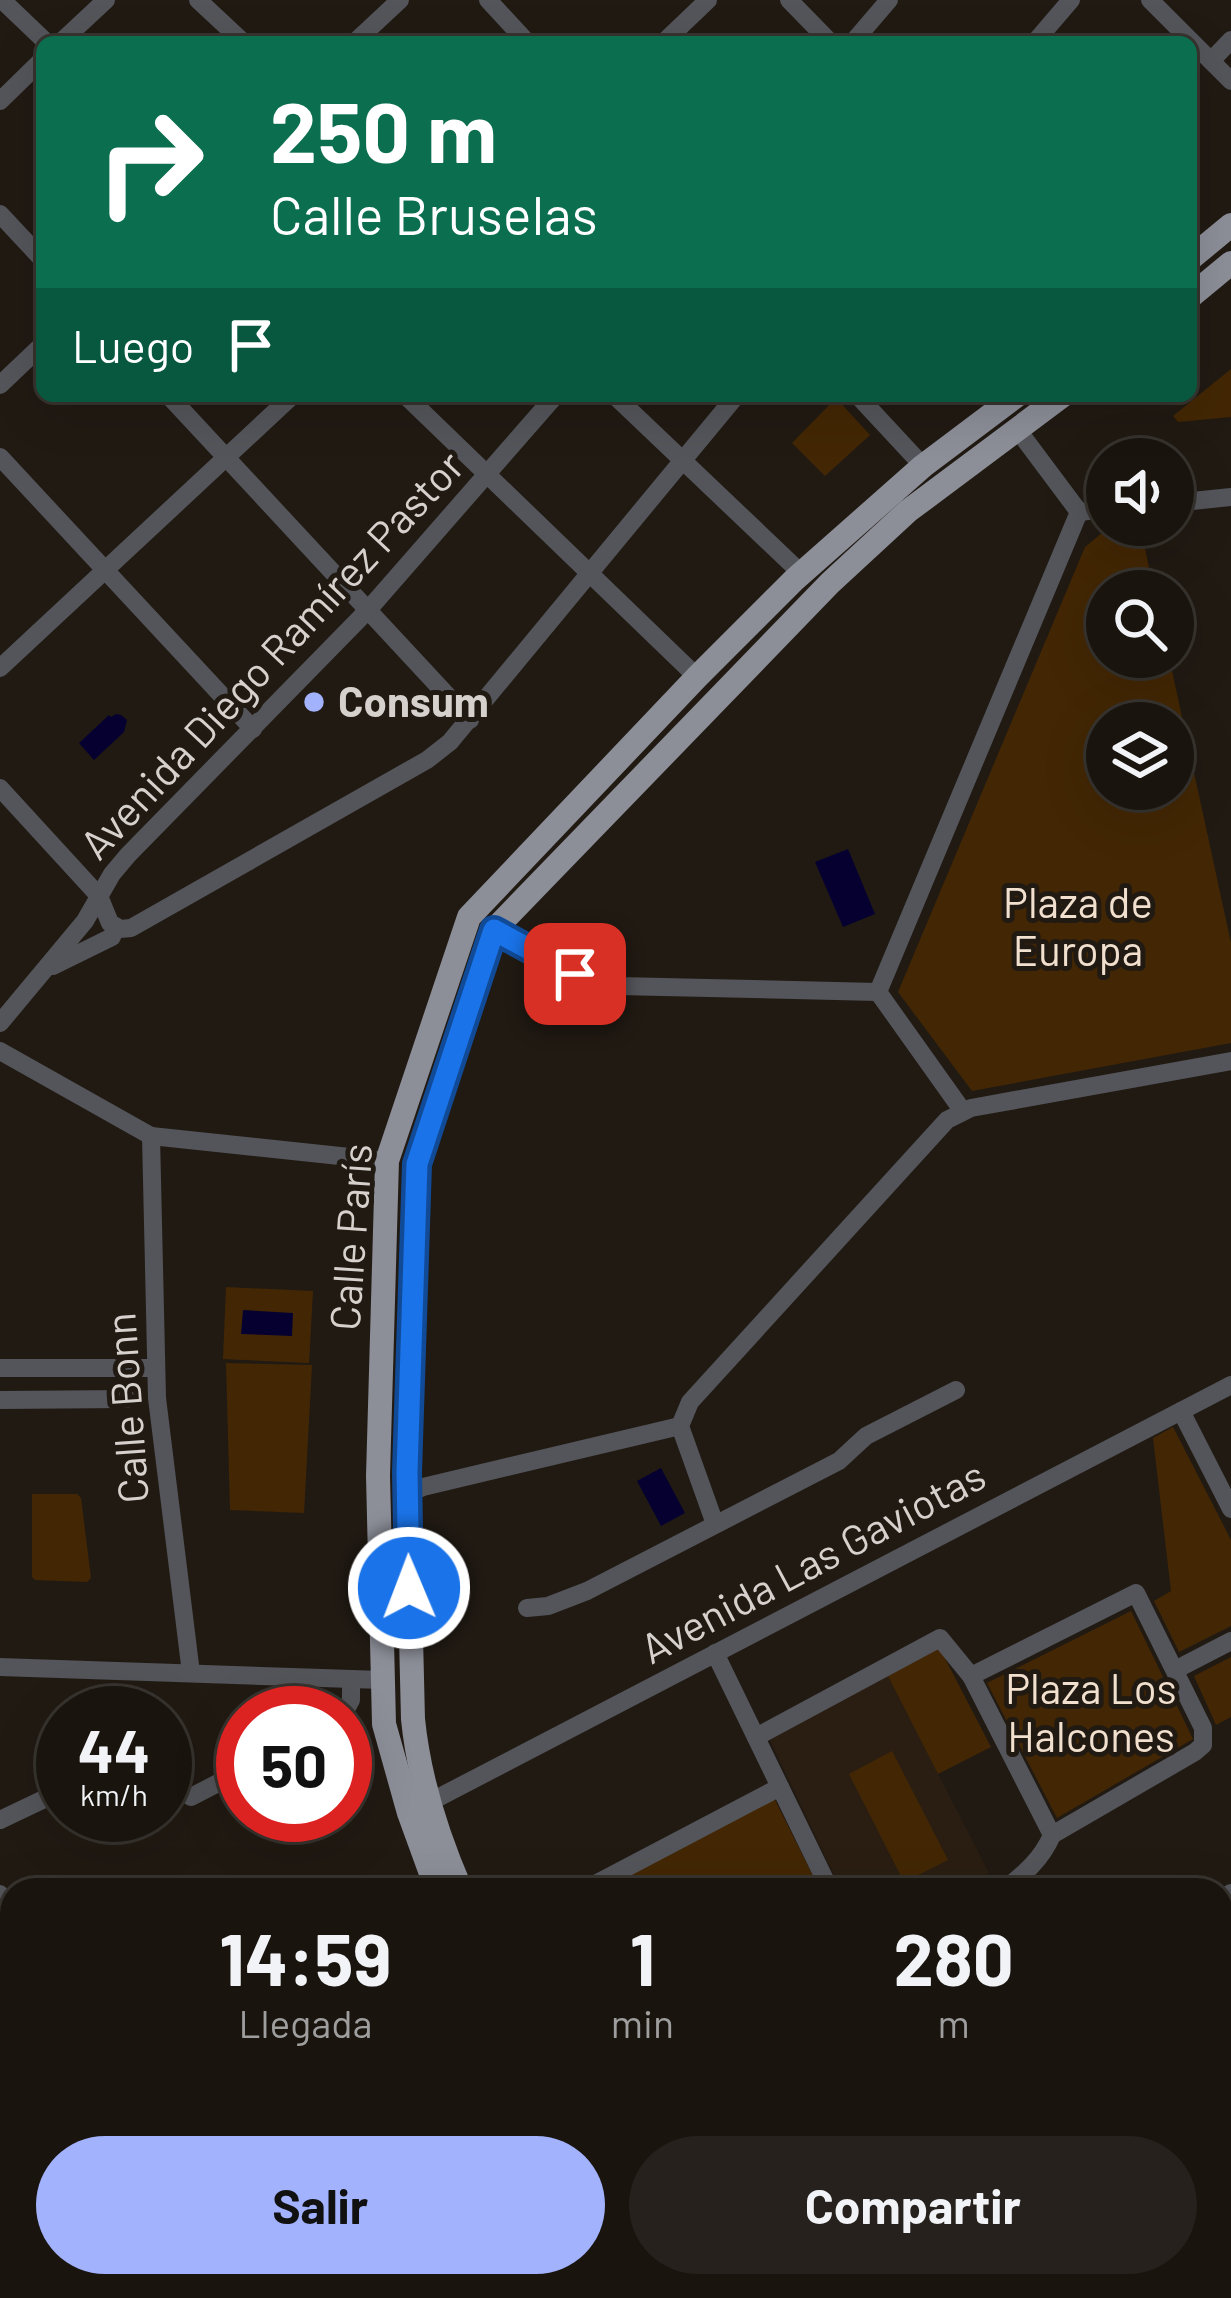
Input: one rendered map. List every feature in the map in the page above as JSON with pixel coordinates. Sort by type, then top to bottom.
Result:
[{"type":"main road","points":[[1197,253],[1231,225]]},
{"type":"main road","points":[[1197,291],[1231,262]]},
{"type":"main road","name":"Calle París","points":[[454,1878],[418,1808],[384,1724],[379,1497],[387,1161],[469,917],[802,573],[923,466],[1008,402]]},
{"type":"main road","name":"Calle París","points":[[433,1878],[418,1808],[411,1681],[417,1164],[494,930],[822,591],[908,512],[1054,402]]},
{"type":"main road","points":[[802,573],[822,591]]},
{"type":"main road","points":[[469,917],[494,930]]},
{"type":"main road","points":[[387,1161],[417,1164]]},
{"type":"main road","points":[[379,1497],[412,1490]]},
{"type":"main road","points":[[382,1681],[411,1681]]},
{"type":"street","points":[[2,0],[40,36]]},
{"type":"street","points":[[67,36],[106,0]]},
{"type":"street","points":[[198,0],[237,36]]},
{"type":"street","points":[[361,36],[400,0]]},
{"type":"street","points":[[488,0],[521,36]]},
{"type":"street","points":[[670,36],[708,0]]},
{"type":"street","points":[[789,0],[824,36]]},
{"type":"street","points":[[858,36],[889,0]]},
{"type":"street","points":[[1040,36],[1071,0]]},
{"type":"street","points":[[1150,0],[1185,36]]},
{"type":"street","points":[[1210,61],[1231,40]]},
{"type":"street","points":[[1197,48],[1231,81]]},
{"type":"street","points":[[0,100],[36,66]]},
{"type":"street","points":[[0,214],[36,253]]},
{"type":"street","points":[[0,385],[36,351]]},
{"type":"street","points":[[175,402],[470,721]]},
{"type":"street","points":[[0,668],[286,402]]},
{"type":"street","points":[[412,402],[697,677]]},
{"type":"street","name":"Avenida Diego Ramírez Pastor","points":[[0,1023],[85,921],[128,855],[368,610],[550,402]]},
{"type":"street","points":[[621,402],[802,573]]},
{"type":"street","points":[[0,788],[99,896],[107,918],[115,926],[131,928],[427,760],[450,742],[731,402]]},
{"type":"street","points":[[864,402],[923,466]]},
{"type":"street","points":[[1017,429],[1079,512]]},
{"type":"street","points":[[0,457],[254,729]]},
{"type":"street","points":[[1194,500],[1231,497]]},
{"type":"street","points":[[1079,512],[1086,511]]},
{"type":"street","points":[[878,992],[1079,512]]},
{"type":"street","points":[[43,970],[112,937],[115,926]]},
{"type":"street","points":[[494,930],[575,974],[618,986],[878,992]]},
{"type":"street","points":[[878,992],[962,1110]]},
{"type":"street","points":[[0,1051],[152,1136],[387,1161]]},
{"type":"street","points":[[715,1524],[680,1426],[690,1402],[947,1120],[962,1110],[1231,1060]]},
{"type":"street","name":"Calle Bonn","points":[[152,1136],[157,1398],[191,1673]]},
{"type":"street","points":[[0,1368],[156,1367]]},
{"type":"street","points":[[49,1368],[49,1400]]},
{"type":"street","name":"Avenida Las Gaviotas","points":[[418,1808],[1231,1385]]},
{"type":"street","points":[[527,1608],[568,1600],[838,1461],[866,1436],[956,1390]]},
{"type":"street","points":[[0,1400],[127,1399]]},
{"type":"street","points":[[1180,1411],[1231,1509]]},
{"type":"street","points":[[412,1490],[680,1426]]},
{"type":"street","points":[[970,1676],[1157,1582]]},
{"type":"street","points":[[1019,1878],[1047,1848],[1052,1835],[1200,1749],[1205,1733],[1136,1593]]},
{"type":"street","points":[[756,1737],[940,1638],[970,1676],[1052,1835]]},
{"type":"street","points":[[1174,1670],[1231,1641]]},
{"type":"street","points":[[715,1653],[824,1878]]},
{"type":"street","points":[[0,1667],[382,1681]]},
{"type":"street","points":[[351,1679],[351,1686]]},
{"type":"street","points":[[607,1878],[780,1787]]},
{"type":"street","points":[[0,1820],[36,1803]]},
{"type":"shaded area","points":[[116,714],[127,720],[124,732],[94,760],[79,743]]},
{"type":"shaded area","points":[[848,849],[875,914],[843,927],[815,862]]},
{"type":"shaded area","points":[[243,1310],[293,1313],[292,1336],[241,1334]]},
{"type":"shaded area","points":[[661,1468],[685,1513],[661,1526],[637,1481]]},
{"type":"shaded area","points":[[887,1674],[989,1873],[980,1878],[835,1878],[771,1736]]},
{"type":"green space","points":[[1231,369],[1231,417],[1178,422],[1173,416],[1197,402],[1197,397]]},
{"type":"green space","points":[[832,402],[840,402],[870,435],[825,476],[792,443]]},
{"type":"green space","name":"Plaza de Europa","points":[[1144,546],[1150,570],[1086,570],[1086,678],[1174,678],[1179,702],[1086,702],[1086,810],[1194,810],[1194,772],[1231,943],[1231,1043],[972,1091],[898,992],[1085,547]]},
{"type":"green space","points":[[226,1287],[313,1291],[309,1363],[223,1359]]},
{"type":"green space","points":[[226,1363],[312,1365],[304,1513],[230,1510]]},
{"type":"green space","points":[[1173,1427],[1231,1540],[1231,1626],[1179,1652],[1154,1601],[1171,1591],[1153,1438]]},
{"type":"green space","points":[[32,1494],[77,1494],[81,1498],[91,1578],[87,1582],[32,1577]]},
{"type":"green space","name":"Plaza Los Halcones","points":[[1131,1611],[1193,1739],[1057,1818],[987,1683]]},
{"type":"green space","points":[[939,1647],[991,1747],[938,1774],[887,1674]]},
{"type":"green space","points":[[1231,1657],[1231,1717],[1216,1725],[1194,1676]]},
{"type":"green space","points":[[892,1751],[948,1860],[912,1878],[902,1878],[849,1774]]},
{"type":"green space","points":[[774,1798],[814,1878],[624,1878]]},
{"type":"place","name":"Consum","points":[[314,702]]},
{"type":"route","points":[[409,1588],[407,1472],[417,1164],[494,930],[575,974]]}]
